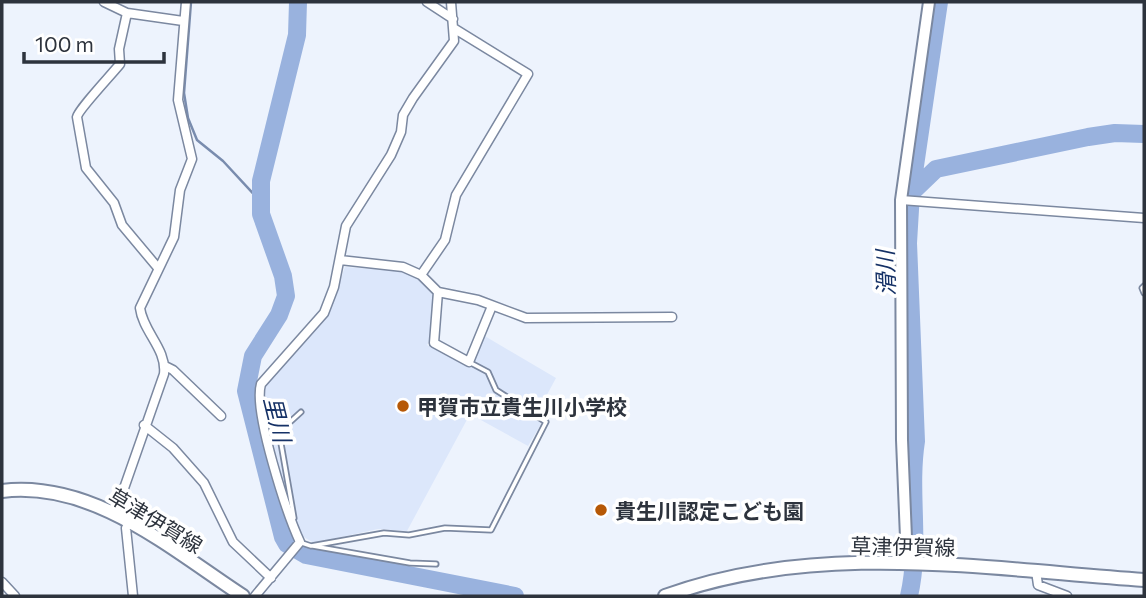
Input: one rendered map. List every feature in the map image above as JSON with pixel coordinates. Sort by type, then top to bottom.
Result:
[{"type":"main road","name":"草津伊賀線","points":[[2,491],[51,493],[85,500],[130,523],[243,596]]},
{"type":"main road","name":"草津伊賀線","points":[[665,596],[770,571],[863,562],[912,563],[1144,580]]},
{"type":"street","points":[[104,2],[127,13],[183,21]]},
{"type":"street","points":[[115,514],[165,366],[140,308],[174,237],[180,190],[192,159],[178,100],[186,2]]},
{"type":"street","points":[[427,2],[453,19]]},
{"type":"street","points":[[255,596],[297,546],[271,451],[259,390],[271,369],[324,313],[340,260],[346,226],[391,155],[401,132],[403,115],[450,49],[455,29],[451,2]]},
{"type":"street","points":[[912,563],[902,440],[904,200],[929,2]]},
{"type":"street","points":[[127,13],[119,50],[120,64],[94,97],[79,110],[77,117],[86,168],[114,203],[122,225],[159,268]]},
{"type":"street","points":[[421,275],[445,240],[456,195],[528,74],[455,29]]},
{"type":"street","points":[[904,200],[1144,218]]},
{"type":"street","points":[[340,260],[403,267],[421,275],[438,292],[533,320],[672,317]]},
{"type":"street","points":[[438,292],[434,343],[469,362],[492,306]]},
{"type":"street","points":[[165,366],[173,370],[221,416]]},
{"type":"street","points":[[144,425],[173,448],[204,483],[233,542],[271,578]]},
{"type":"street","points":[[130,523],[126,528],[133,596]]},
{"type":"street","points":[[1036,571],[1038,584],[1067,596]]},
{"type":"street","points":[[2,583],[15,596]]},
{"type":"lane","points":[[1144,286],[1144,293]]},
{"type":"lane","points":[[311,546],[384,533],[409,535],[445,528],[491,530],[546,422],[496,390],[488,372],[469,362]]},
{"type":"lane","points":[[294,531],[290,485],[279,432],[301,412]]},
{"type":"lane","points":[[297,546],[410,563],[436,564]]},
{"type":"shaded area","name":"甲賀市立貴生川小学校","points":[[345,267],[402,271],[419,279],[434,294],[432,337],[427,345],[472,367],[483,335],[556,378],[535,417],[541,424],[528,446],[470,414],[407,531],[378,529],[314,543],[302,536],[287,501],[263,398],[267,383],[327,316]]},
{"type":"waterway","points":[[191,2],[184,93],[188,118],[197,140],[223,161],[261,202]]},
{"type":"waterway","name":"里川","points":[[298,2],[297,35],[261,181],[261,214],[283,276],[286,296],[279,315],[253,356],[246,391],[283,537],[287,544],[306,555],[515,596]]},
{"type":"waterway","points":[[911,193],[939,2]]},
{"type":"waterway","name":"滑川","points":[[909,596],[914,557],[913,480],[916,441],[908,243],[911,193],[936,169],[1088,137],[1115,133],[1144,134]]},
{"type":"place","name":"甲賀市立貴生川小学校","points":[[403,406]]},
{"type":"place","name":"貴生川認定こども園","points":[[601,510]]}]
